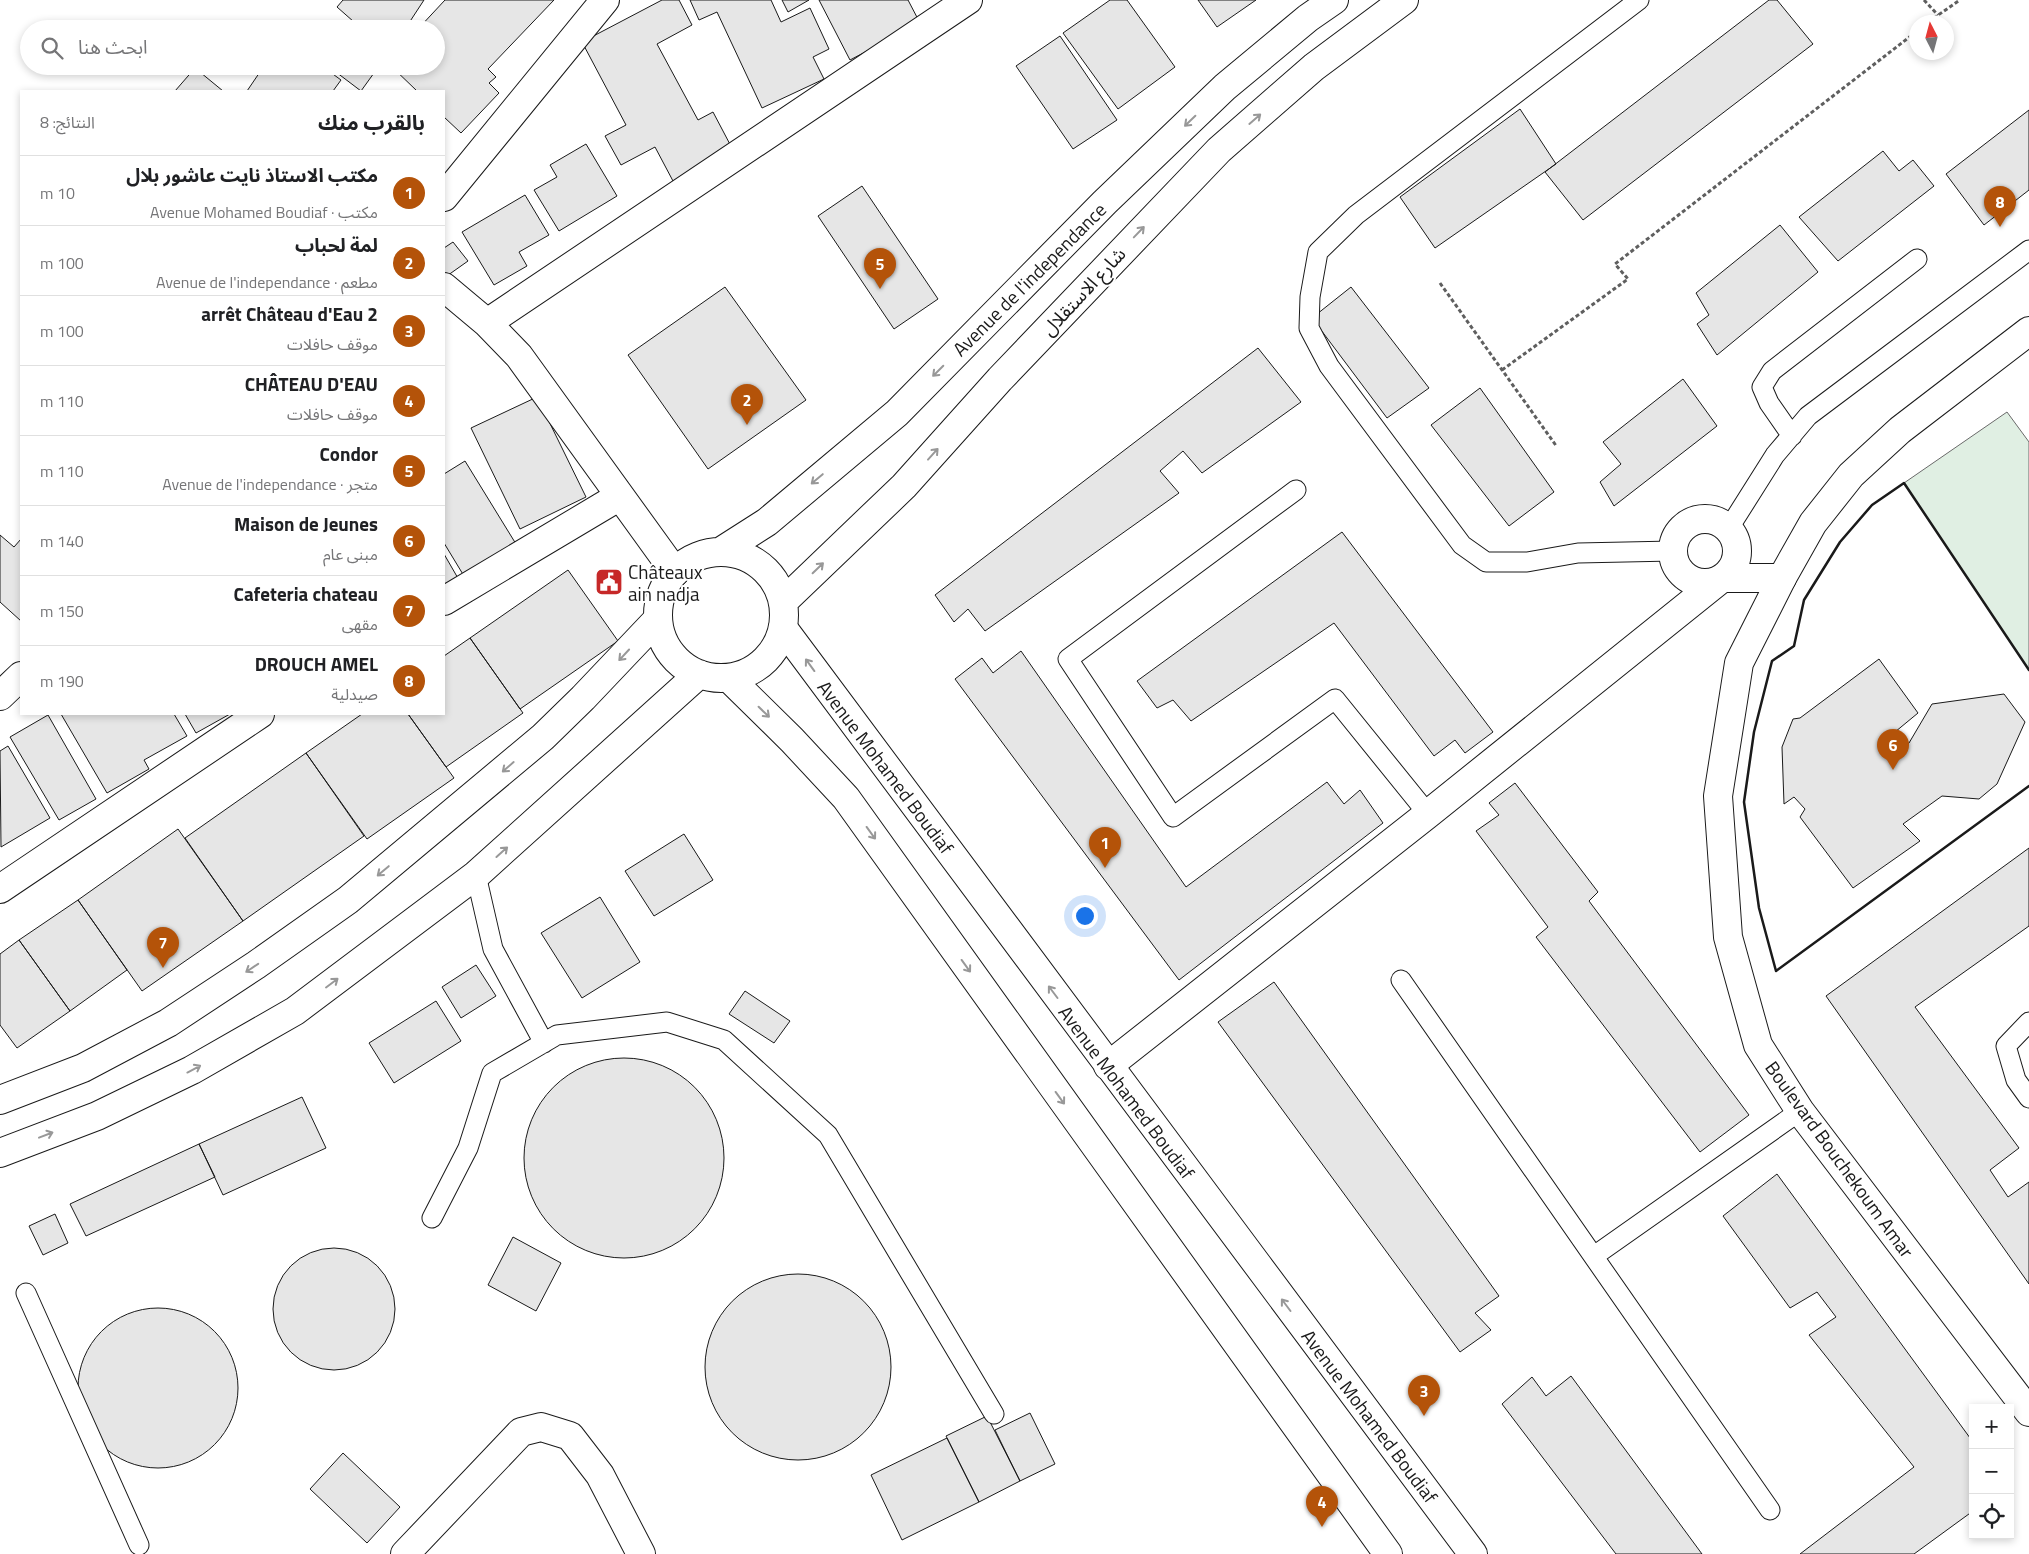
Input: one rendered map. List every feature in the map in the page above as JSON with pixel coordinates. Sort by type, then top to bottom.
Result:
[{"type":"main road","points":[[445,196],[605,0]]},
{"type":"main road","points":[[486,323],[968,0]]},
{"type":"main road","points":[[1225,87],[1322,0]]},
{"type":"main road","name":"Avenue de l'independance","points":[[720,552],[767,522],[897,413],[1105,202],[1225,87],[1308,18],[1334,0]]},
{"type":"main road","name":"شارع الاستقلال","points":[[783,615],[904,486],[1000,378],[1220,150],[1314,67],[1404,0]]},
{"type":"main road","points":[[445,288],[486,323],[520,356],[675,572]]},
{"type":"main road","name":"Boulevard Bouchekoum Amar","points":[[2029,331],[1900,430],[1852,475],[1814,523],[1782,578],[1739,663],[1718,796],[1728,937],[1758,1045],[1800,1111],[2029,1412]]},
{"type":"main road","points":[[445,600],[620,496]]},
{"type":"main road","points":[[1108,1066],[1428,814],[1722,578],[1730,571],[1736,561],[1738,550],[1736,539],[1729,528],[1720,522],[1709,519],[1697,519],[1687,524],[1680,530],[1674,540],[1673,551],[1675,562],[1681,572],[1690,579],[1700,583],[1712,582],[1722,578],[1782,578]]},
{"type":"main road","points":[[720,552],[741,556],[760,566],[774,582],[783,615],[776,647],[764,662],[748,673],[729,678],[714,678],[699,674],[683,666],[670,653],[661,637],[658,619],[659,602],[665,586],[675,572],[688,561],[720,552]]},
{"type":"main road","name":"Avenue Mohamed Boudiaf","points":[[783,615],[1108,1066],[1473,1554]]},
{"type":"main road","points":[[0,1100],[83,1068],[168,1023],[256,965],[348,900],[543,737],[658,619]]},
{"type":"main road","points":[[0,1153],[114,1107],[192,1070],[295,1011],[476,875],[699,674]]},
{"type":"main road","points":[[0,696],[20,677]]},
{"type":"main road","points":[[729,678],[792,740],[846,798],[1388,1554]]},
{"type":"main road","points":[[0,889],[259,715]]},
{"type":"main road","points":[[405,1554],[521,1432],[541,1427],[570,1436],[600,1475],[641,1554]]},
{"type":"lane","points":[[1639,0],[1356,215],[1318,252],[1310,296],[1309,328],[1329,366],[1462,546],[1486,562],[1527,562],[1578,553],[1673,551]]},
{"type":"lane","points":[[1729,528],[1775,455],[1808,416],[2029,250]]},
{"type":"lane","points":[[1792,436],[1769,403],[1762,387],[1772,371],[1917,259]]},
{"type":"lane","points":[[1296,490],[1068,659],[1173,817],[1335,699],[1428,814]]},
{"type":"lane","points":[[476,875],[493,949],[544,1043]]},
{"type":"lane","points":[[1401,980],[1770,1510]]},
{"type":"lane","points":[[432,1218],[468,1148],[492,1073],[557,1036],[667,1022],[724,1040],[828,1135],[994,1414]]},
{"type":"lane","points":[[2029,1022],[2006,1046],[2016,1080],[2029,1098]]},
{"type":"lane","points":[[1594,1256],[1800,1111]]},
{"type":"lane","points":[[26,1293],[139,1546]]},
{"type":"path","points":[[1924,0],[1938,15],[1960,0]]},
{"type":"path","points":[[1502,370],[1628,279],[1615,264],[1909,37]]},
{"type":"path","points":[[1440,283],[1557,447]]},
{"type":"green space","points":[[2007,412],[2029,442],[2029,670],[1904,483]]},
{"type":"building","points":[[343,0],[424,0],[411,20],[352,20],[337,7]]},
{"type":"building","points":[[445,0],[554,0],[488,69],[496,77],[489,83],[499,93],[461,133],[445,118],[445,90],[416,90],[400,75],[445,75],[445,20],[426,20]]},
{"type":"building","points":[[662,0],[679,0],[692,25],[657,44],[698,120],[713,112],[733,150],[673,181],[655,147],[621,165],[605,136],[626,125],[582,42]]},
{"type":"building","points":[[690,0],[771,0],[781,22],[810,8],[829,49],[813,57],[824,79],[762,108],[717,12],[699,20]]},
{"type":"building","points":[[782,0],[809,0],[788,12]]},
{"type":"building","points":[[819,0],[908,0],[920,23],[850,60]]},
{"type":"building","points":[[1110,0],[1127,0],[1175,67],[1118,109],[1063,33]]},
{"type":"building","points":[[1198,0],[1256,0],[1217,27]]},
{"type":"building","points":[[1769,0],[1777,0],[1813,44],[1583,220],[1545,172]]},
{"type":"building","points":[[1060,36],[1117,120],[1073,149],[1016,66]]},
{"type":"building","points":[[189,75],[204,75],[222,90],[176,90]]},
{"type":"building","points":[[258,75],[334,75],[341,80],[334,90],[248,90]]},
{"type":"building","points":[[340,75],[373,75],[362,90]]},
{"type":"building","points":[[1520,109],[1556,164],[1435,248],[1400,197]]},
{"type":"building","points":[[2029,110],[2029,190],[1984,225],[1946,174]]},
{"type":"building","points":[[586,144],[617,196],[559,231],[534,190],[557,177],[550,165]]},
{"type":"building","points":[[1883,151],[1899,171],[1913,160],[1934,186],[1838,261],[1799,217]]},
{"type":"building","points":[[862,186],[938,299],[894,329],[818,216]]},
{"type":"building","points":[[525,195],[549,235],[519,252],[527,266],[494,285],[462,232]]},
{"type":"building","points":[[1780,225],[1818,272],[1717,355],[1697,324],[1709,315],[1696,293]]},
{"type":"building","points":[[453,242],[468,261],[445,277],[445,247]]},
{"type":"building","points":[[725,287],[806,400],[708,469],[628,355]]},
{"type":"building","points":[[1351,287],[1429,388],[1387,418],[1312,318]]},
{"type":"building","points":[[1258,348],[1301,402],[1202,473],[1183,451],[1160,471],[1179,493],[985,631],[968,609],[954,622],[935,595]]},
{"type":"building","points":[[1683,379],[1717,426],[1614,506],[1600,482],[1621,464],[1603,442]]},
{"type":"building","points":[[1480,388],[1554,492],[1509,526],[1431,425]]},
{"type":"building","points":[[537,397],[586,497],[520,529],[471,428]]},
{"type":"building","points":[[465,461],[516,544],[464,576],[445,545],[445,473]]},
{"type":"building","points":[[1342,532],[1493,732],[1465,753],[1455,740],[1434,756],[1334,623],[1191,721],[1173,700],[1157,708],[1137,681]]},
{"type":"building","points":[[0,535],[14,547],[20,540],[20,620],[0,602]]},
{"type":"building","points":[[445,556],[459,580],[445,588]]},
{"type":"building","points":[[568,570],[618,641],[520,709],[470,638]]},
{"type":"building","points":[[470,638],[523,713],[446,767],[409,715],[445,715],[445,655]]},
{"type":"building","points":[[1021,651],[1186,887],[1327,782],[1344,804],[1360,790],[1383,823],[1179,980],[955,679],[982,658],[993,673]]},
{"type":"building","points":[[1879,659],[1918,713],[1878,746],[1885,756],[1909,743],[1932,704],[2004,694],[2025,722],[1997,784],[1979,799],[1942,796],[1903,824],[1920,841],[1853,888],[1800,817],[1805,809],[1794,797],[1784,804],[1782,747],[1793,719],[1800,718]]},
{"type":"building","points":[[48,715],[96,799],[59,820],[10,737]]},
{"type":"building","points":[[62,715],[175,715],[187,736],[144,760],[149,769],[107,793]]},
{"type":"building","points":[[186,715],[228,715],[196,733]]},
{"type":"building","points":[[361,715],[409,715],[454,778],[367,839],[306,753]]},
{"type":"building","points":[[8,746],[50,818],[1,847],[0,751]]},
{"type":"building","points":[[306,753],[364,836],[243,921],[185,838]]},
{"type":"building","points":[[1515,783],[1598,892],[1589,901],[1749,1115],[1700,1152],[1536,937],[1548,927],[1476,831],[1499,815],[1489,803]]},
{"type":"building","points":[[178,829],[243,921],[142,991],[78,900]]},
{"type":"building","points":[[684,834],[713,880],[654,916],[625,871]]},
{"type":"building","points":[[2029,848],[2029,926],[1915,1007],[2019,1148],[1990,1170],[2008,1197],[2029,1182],[2029,1284],[1826,996]]},
{"type":"building","points":[[600,897],[640,962],[582,998],[541,933]]},
{"type":"building","points":[[78,900],[127,970],[70,1011],[19,940]]},
{"type":"building","points":[[19,940],[70,1011],[17,1048],[0,1025],[0,954]]},
{"type":"building","points":[[476,965],[496,996],[461,1018],[442,987]]},
{"type":"building","points":[[1274,982],[1499,1296],[1475,1313],[1491,1330],[1460,1352],[1218,1022]]},
{"type":"building","points":[[745,991],[790,1021],[774,1043],[729,1014]]},
{"type":"building","points":[[436,1001],[461,1041],[394,1083],[369,1043]]},
{"type":"building","points":[[614,1058],[634,1058],[653,1062],[671,1069],[688,1080],[702,1094],[717,1120],[724,1148],[720,1187],[713,1205],[702,1222],[688,1236],[671,1247],[653,1254],[634,1258],[614,1258],[595,1254],[577,1247],[560,1236],[546,1222],[535,1205],[528,1187],[524,1168],[524,1148],[528,1129],[535,1111],[546,1094],[560,1080],[577,1069],[595,1062]]},
{"type":"building","points":[[302,1097],[326,1148],[223,1195],[199,1144]]},
{"type":"building","points":[[199,1144],[215,1177],[86,1236],[70,1204]]},
{"type":"building","points":[[1777,1174],[1969,1437],[1969,1514],[1914,1554],[1800,1554],[1914,1467],[1809,1335],[1836,1317],[1817,1292],[1790,1308],[1723,1216]]},
{"type":"building","points":[[55,1214],[68,1243],[43,1255],[29,1226]]},
{"type":"building","points":[[513,1237],[561,1263],[536,1311],[488,1285]]},
{"type":"building","points":[[334,1248],[357,1252],[377,1266],[391,1286],[395,1309],[391,1332],[377,1352],[357,1366],[334,1370],[311,1366],[291,1352],[277,1332],[273,1309],[277,1286],[291,1266],[311,1252]]},
{"type":"building","points":[[789,1274],[807,1274],[834,1281],[864,1301],[884,1331],[891,1358],[891,1376],[884,1403],[864,1433],[834,1453],[807,1460],[789,1460],[771,1456],[754,1449],[739,1439],[726,1426],[716,1411],[709,1394],[705,1376],[705,1358],[709,1340],[716,1323],[726,1308],[739,1295],[754,1285],[771,1278]]},
{"type":"building","points":[[166,1308],[196,1317],[215,1331],[225,1343],[232,1357],[237,1372],[237,1404],[232,1419],[225,1433],[215,1445],[203,1455],[181,1465],[166,1468],[150,1468],[135,1465],[113,1455],[91,1433],[79,1404],[78,1380],[81,1365],[91,1343],[113,1321],[142,1309]]},
{"type":"building","points":[[1571,1376],[1702,1554],[1616,1554],[1502,1404],[1532,1377],[1546,1396]]},
{"type":"building","points":[[1030,1413],[1055,1464],[1020,1481],[995,1430]]},
{"type":"building","points":[[987,1416],[1020,1481],[979,1502],[946,1436]]},
{"type":"building","points":[[947,1438],[979,1502],[902,1540],[871,1475]]},
{"type":"building","points":[[343,1453],[400,1507],[367,1543],[310,1489]]},
{"type":"wall","points":[[2029,670],[1904,483],[1872,505],[1840,542],[1804,600],[1794,646],[1772,661],[1754,732],[1744,802],[1759,908],[1776,971],[2029,786]]},
{"type":"place","name":"DROUCH AMEL","points":[[2000,227]]},
{"type":"place","name":"Condor","points":[[880,289]]},
{"type":"place","name":"لمة لحباب","points":[[747,425]]},
{"type":"place","name":"Châteaux ain nadja","points":[[609,582]]},
{"type":"place","name":"Maison de Jeunes","points":[[1893,770]]},
{"type":"place","name":"مكتب الاستاذ نايت عاشور بلال","points":[[1105,868]]},
{"type":"place","name":"Cafeteria chateau","points":[[163,968]]},
{"type":"place","name":"arrêt Château d'Eau 2","points":[[1424,1416]]},
{"type":"place","name":"CHÂTEAU D'EAU","points":[[1322,1527]]}]
